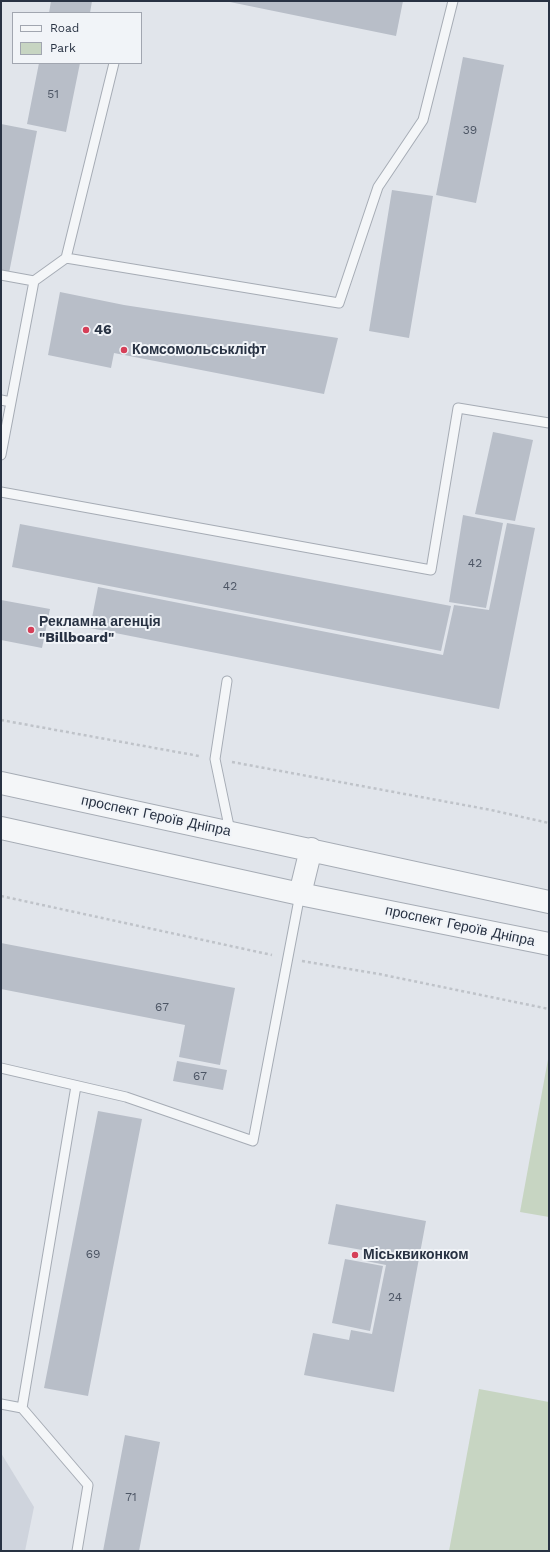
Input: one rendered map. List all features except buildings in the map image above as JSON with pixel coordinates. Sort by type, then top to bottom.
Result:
[{"type":"street","name":"проспект Героїв Дніпра","points":[[1,783],[230,831],[549,902]]},
{"type":"street","name":"проспект Героїв Дніпра","points":[[1,828],[300,894],[549,944]]},
{"type":"street","points":[[300,894],[311,849]]},
{"type":"lane","points":[[66,258],[339,303],[378,187],[423,120],[453,1]]},
{"type":"lane","points":[[2,449],[34,281],[66,258],[114,64]]},
{"type":"lane","points":[[1,275],[34,281]]},
{"type":"lane","points":[[1,400],[11,402]]},
{"type":"lane","points":[[1,492],[431,570],[458,408],[549,423]]},
{"type":"lane","points":[[227,681],[215,759],[230,831]]},
{"type":"lane","points":[[1,1068],[126,1097],[254,1141],[300,894]]},
{"type":"lane","points":[[22,1408],[76,1086]]},
{"type":"lane","points":[[1,1404],[22,1408],[88,1485],[76,1551]]},
{"type":"path","points":[[1,720],[491,810],[549,823]]},
{"type":"shaded area","points":[[1,1453],[34,1507],[25,1551],[1,1551]]},
{"type":"green space","points":[[549,1054],[549,1217],[520,1212]]},
{"type":"green space","points":[[479,1389],[549,1402],[549,1551],[449,1551]]},
{"type":"place","name":"46","points":[[86,330]]},
{"type":"place","name":"Комсомольськліфт","points":[[124,350]]},
{"type":"place","name":"Рекламна агенція \"Billboard\"","points":[[31,630]]},
{"type":"place","name":"Міськвиконком","points":[[355,1255]]}]
